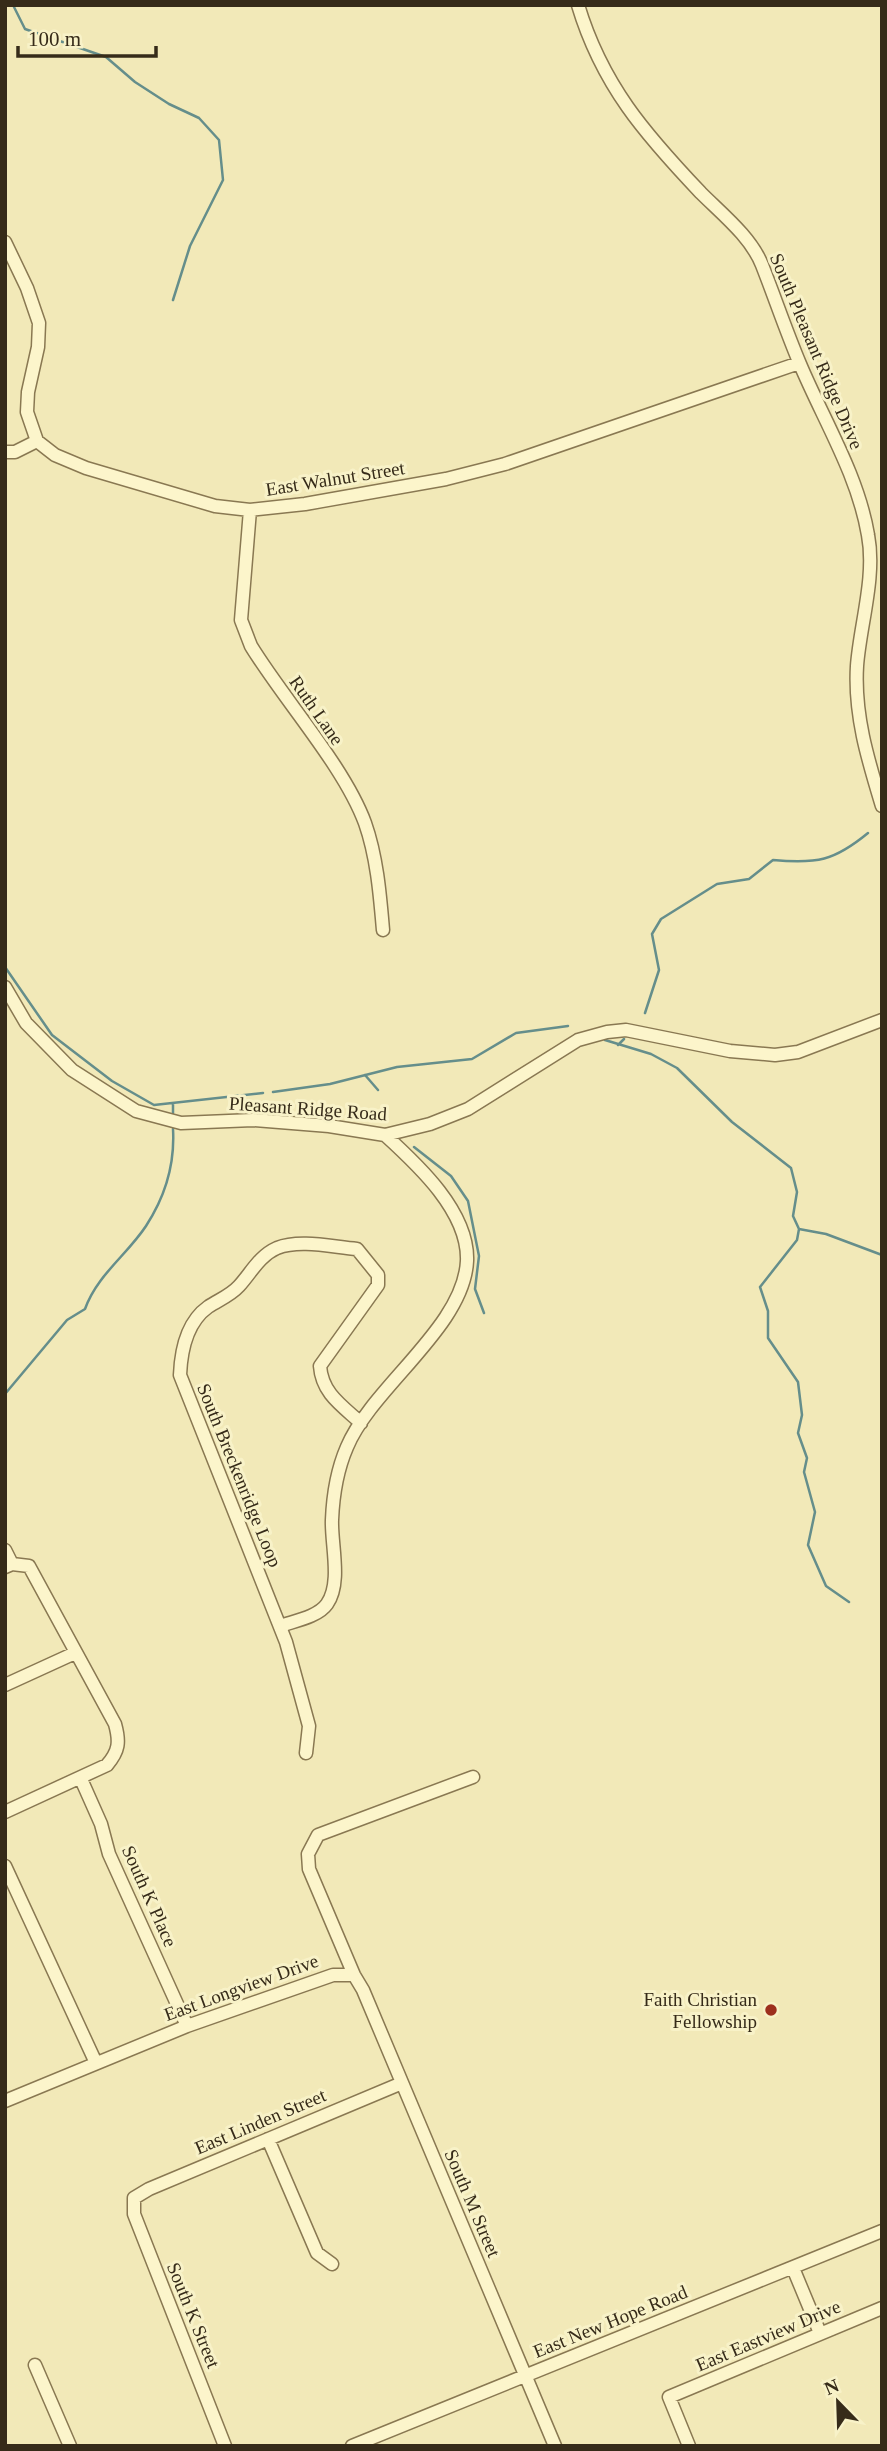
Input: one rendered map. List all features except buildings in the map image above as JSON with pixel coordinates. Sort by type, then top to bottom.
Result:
[{"type":"street","name":"South Pleasant Ridge Drive","points":[[578,5],[600,64],[621,102],[661,151],[748,242],[761,261],[799,363],[860,503],[869,537],[857,706],[864,747],[882,806]]},
{"type":"street","points":[[5,242],[27,288],[38,323],[38,347],[28,392],[27,412],[37,441],[15,452],[5,452]]},
{"type":"street","name":"East Walnut Street","points":[[37,441],[55,455],[120,480],[182,499],[250,510],[339,499],[505,464],[799,363]]},
{"type":"street","name":"Ruth Lane","points":[[250,510],[241,620],[251,646],[348,789],[365,823],[380,894],[383,930]]},
{"type":"street","name":"Pleasant Ridge Road","points":[[5,987],[26,1023],[64,1063],[94,1087],[136,1111],[181,1122],[253,1120],[329,1126],[385,1135],[430,1124],[468,1109],[578,1040],[607,1032],[626,1030],[730,1051],[775,1055],[798,1052],[882,1020]]},
{"type":"street","points":[[280,1626],[321,1610],[329,1602],[334,1572],[335,1493],[340,1466],[361,1423],[445,1318],[461,1288],[467,1261],[456,1215],[447,1201],[385,1135]]},
{"type":"street","name":"South Breckenridge Loop","points":[[306,1753],[309,1726],[280,1626],[184,1392],[180,1374],[181,1351],[189,1331],[206,1308],[239,1286],[251,1268],[275,1249],[292,1244],[357,1249],[378,1275],[378,1285],[320,1366],[321,1382],[328,1394],[361,1423]]},
{"type":"street","points":[[5,1550],[8,1565],[29,1566],[115,1724],[119,1742],[117,1754],[107,1765],[5,1812]]},
{"type":"street","points":[[5,1685],[75,1653]]},
{"type":"street","name":"East Longview Drive","points":[[5,2101],[187,2026],[332,1975],[354,1975],[309,1869],[308,1854],[312,1843],[318,1835],[330,1830],[474,1777]]},
{"type":"street","name":"South K Place","points":[[81,1779],[101,1824],[109,1854],[187,2026]]},
{"type":"street","points":[[5,1866],[96,2063]]},
{"type":"street","name":"South M Street","points":[[354,1975],[363,1990],[555,2446]]},
{"type":"street","name":"East Linden Street","points":[[134,2198],[402,2083]]},
{"type":"street","points":[[268,2139],[317,2253],[332,2264]]},
{"type":"street","name":"South K Street","points":[[134,2198],[134,2214],[225,2446]]},
{"type":"street","name":"East New Hope Road","points":[[352,2446],[882,2231]]},
{"type":"street","points":[[793,2268],[820,2333]]},
{"type":"street","name":"East Eastview Drive","points":[[689,2446],[669,2397],[882,2308]]},
{"type":"street","points":[[35,2365],[70,2446]]},
{"type":"waterway","points":[[13,5],[25,29],[106,57],[135,82],[169,104],[199,118],[219,140],[223,180],[190,246],[173,300]]},
{"type":"waterway","points":[[645,1013],[659,970],[652,934],[661,919],[717,884],[749,879],[773,860],[813,861],[835,855],[868,833]]},
{"type":"waterway","points":[[5,967],[52,1035],[112,1081],[154,1105],[263,1093]]},
{"type":"waterway","points":[[273,1092],[330,1084],[397,1067],[472,1059],[516,1033],[568,1026]]},
{"type":"waterway","points":[[618,1045],[624,1039]]},
{"type":"waterway","points":[[605,1040],[651,1054],[677,1068],[732,1122],[791,1168],[797,1192],[793,1216],[799,1229],[797,1240],[760,1287],[768,1311],[768,1338],[798,1382],[802,1415],[798,1433],[807,1458],[804,1472],[815,1512],[808,1545],[826,1586],[849,1602]]},
{"type":"waterway","points":[[365,1075],[378,1090]]},
{"type":"waterway","points":[[173,1104],[173,1113]]},
{"type":"waterway","points":[[5,1394],[67,1320],[85,1309],[105,1275],[146,1226],[159,1204],[167,1180],[173,1129]]},
{"type":"waterway","points":[[414,1147],[451,1176],[468,1201],[479,1256],[475,1289],[484,1313]]},
{"type":"waterway","points":[[799,1229],[826,1234],[882,1255]]},
{"type":"place","name":"Faith Christian Fellowship","points":[[771,2010]]}]
